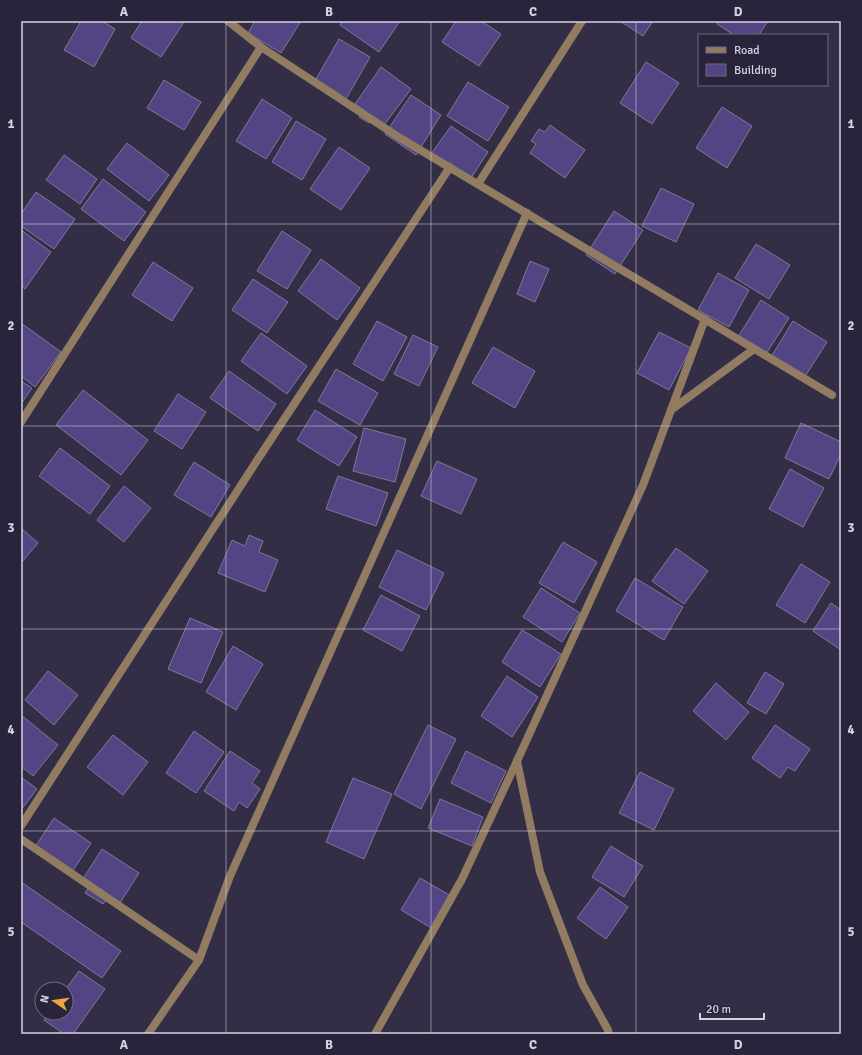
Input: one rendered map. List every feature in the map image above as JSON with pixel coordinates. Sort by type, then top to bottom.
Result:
[{"type":"street","points":[[228,21],[261,47],[400,138],[832,395]]},
{"type":"street","points":[[478,184],[582,21]]},
{"type":"street","points":[[21,422],[261,47]]},
{"type":"street","points":[[21,826],[258,459],[450,167]]},
{"type":"street","points":[[148,1034],[199,960],[233,869],[527,213]]},
{"type":"street","points":[[375,1034],[462,878],[517,761],[643,485],[705,319]]},
{"type":"street","points":[[671,411],[754,348]]},
{"type":"street","points":[[517,761],[540,872],[583,985],[609,1034]]},
{"type":"street","points":[[21,839],[199,960]]},
{"type":"building","points":[[81,21],[102,21],[115,29],[94,67],[64,50]]},
{"type":"building","points":[[142,21],[184,22],[161,57],[131,38]]},
{"type":"building","points":[[255,21],[301,21],[281,53],[248,33]]},
{"type":"building","points":[[342,21],[400,21],[379,52],[340,25]]},
{"type":"building","points":[[456,21],[481,21],[501,34],[479,66],[442,42]]},
{"type":"building","points":[[620,21],[653,21],[643,36]]},
{"type":"building","points":[[718,21],[768,21],[760,34],[732,34],[717,24]]},
{"type":"building","points":[[339,39],[370,57],[346,99],[315,81]]},
{"type":"building","points":[[646,62],[679,83],[652,124],[620,103]]},
{"type":"building","points":[[381,67],[411,89],[384,125],[373,117],[369,123],[359,117],[364,110],[355,104]]},
{"type":"building","points":[[164,80],[201,102],[184,130],[147,108]]},
{"type":"building","points":[[468,82],[509,107],[488,141],[447,116]]},
{"type":"building","points":[[411,95],[441,115],[416,155],[385,134]]},
{"type":"building","points":[[262,99],[292,118],[266,159],[236,141]]},
{"type":"building","points":[[722,107],[752,126],[727,168],[696,148]]},
{"type":"building","points":[[296,121],[326,139],[302,180],[272,162]]},
{"type":"building","points":[[550,125],[585,150],[565,178],[530,153],[536,144],[531,141],[539,129],[545,132]]},
{"type":"building","points":[[451,126],[488,152],[469,181],[431,154]]},
{"type":"building","points":[[127,143],[169,175],[149,201],[107,169]]},
{"type":"building","points":[[339,147],[370,168],[341,210],[310,189]]},
{"type":"building","points":[[64,155],[97,179],[80,204],[46,180]]},
{"type":"building","points":[[103,179],[146,212],[124,241],[81,209]]},
{"type":"building","points":[[661,188],[694,204],[676,242],[642,226]]},
{"type":"building","points":[[36,192],[75,219],[54,249],[21,226],[21,214]]},
{"type":"building","points":[[614,211],[643,230],[615,274],[586,255]]},
{"type":"building","points":[[21,230],[51,252],[25,289],[21,286]]},
{"type":"building","points":[[282,231],[311,250],[287,289],[257,271]]},
{"type":"building","points":[[756,244],[790,265],[769,299],[735,278]]},
{"type":"building","points":[[321,259],[360,288],[337,320],[298,291]]},
{"type":"building","points":[[530,261],[549,269],[535,302],[517,294]]},
{"type":"building","points":[[153,262],[193,288],[172,321],[132,295]]},
{"type":"building","points":[[718,273],[749,290],[729,327],[698,310]]},
{"type":"building","points":[[253,279],[288,302],[267,333],[232,310]]},
{"type":"building","points":[[761,300],[789,318],[766,354],[738,337]]},
{"type":"building","points":[[377,321],[407,337],[383,381],[353,364]]},
{"type":"building","points":[[793,321],[827,342],[804,378],[771,357]]},
{"type":"building","points":[[21,323],[61,352],[35,387],[21,376]]},
{"type":"building","points":[[659,332],[691,348],[669,390],[637,373]]},
{"type":"building","points":[[261,333],[307,366],[287,394],[241,361]]},
{"type":"building","points":[[413,335],[438,347],[419,386],[394,374]]},
{"type":"building","points":[[493,347],[535,371],[515,408],[472,383]]},
{"type":"building","points":[[336,369],[378,393],[360,425],[318,401]]},
{"type":"building","points":[[229,371],[276,404],[258,431],[210,398]]},
{"type":"building","points":[[21,381],[32,388],[21,404]]},
{"type":"building","points":[[83,390],[148,440],[121,475],[56,425]]},
{"type":"building","points":[[178,394],[206,412],[182,449],[154,431]]},
{"type":"building","points":[[315,410],[357,437],[339,466],[297,440]]},
{"type":"building","points":[[801,423],[841,442],[841,454],[829,479],[785,458]]},
{"type":"building","points":[[364,428],[406,439],[395,482],[353,471]]},
{"type":"building","points":[[60,448],[110,486],[90,514],[39,476]]},
{"type":"building","points":[[437,461],[477,479],[461,514],[421,496]]},
{"type":"building","points":[[194,462],[230,485],[211,517],[174,495]]},
{"type":"building","points":[[790,469],[824,488],[803,527],[769,509]]},
{"type":"building","points":[[338,476],[388,493],[376,526],[326,509]]},
{"type":"building","points":[[124,486],[151,508],[124,542],[97,520]]},
{"type":"building","points":[[21,528],[38,543],[21,563]]},
{"type":"building","points":[[249,535],[263,541],[259,552],[278,560],[265,592],[218,573],[232,540],[245,546]]},
{"type":"building","points":[[563,542],[597,562],[574,603],[539,583]]},
{"type":"building","points":[[676,548],[708,571],[684,604],[652,581]]},
{"type":"building","points":[[397,550],[444,573],[426,610],[379,587]]},
{"type":"building","points":[[801,564],[830,582],[805,623],[776,605]]},
{"type":"building","points":[[635,578],[683,607],[664,640],[616,611]]},
{"type":"building","points":[[541,588],[580,613],[562,642],[523,617]]},
{"type":"building","points":[[381,595],[420,616],[402,651],[363,630]]},
{"type":"building","points":[[831,603],[841,610],[841,650],[813,631]]},
{"type":"building","points":[[190,618],[223,632],[201,683],[168,669]]},
{"type":"building","points":[[522,630],[561,654],[540,687],[502,662]]},
{"type":"building","points":[[233,646],[263,664],[236,710],[206,692]]},
{"type":"building","points":[[48,671],[78,695],[54,725],[25,700]]},
{"type":"building","points":[[765,672],[784,684],[766,714],[747,703]]},
{"type":"building","points":[[507,676],[538,697],[512,737],[481,716]]},
{"type":"building","points":[[716,683],[749,712],[726,740],[693,711]]},
{"type":"building","points":[[21,715],[58,745],[33,776],[21,766]]},
{"type":"building","points":[[428,725],[456,739],[421,809],[394,794]]},
{"type":"building","points":[[775,725],[810,749],[795,771],[788,767],[780,778],[752,758]]},
{"type":"building","points":[[194,731],[224,752],[196,793],[166,773]]},
{"type":"building","points":[[113,735],[148,762],[123,795],[87,767]]},
{"type":"building","points":[[230,751],[260,771],[252,783],[260,789],[247,808],[239,802],[234,811],[204,791]]},
{"type":"building","points":[[466,751],[506,771],[491,803],[451,783]]},
{"type":"building","points":[[640,772],[674,789],[654,830],[619,813]]},
{"type":"building","points":[[21,777],[37,789],[21,810]]},
{"type":"building","points":[[353,778],[392,794],[364,859],[326,842]]},
{"type":"building","points":[[440,799],[483,817],[472,846],[428,828]]},
{"type":"building","points":[[54,818],[91,843],[72,872],[35,847]]},
{"type":"building","points":[[611,846],[643,866],[624,897],[592,877]]},
{"type":"building","points":[[102,849],[139,873],[118,906],[107,899],[103,904],[85,893],[89,887],[81,882]]},
{"type":"building","points":[[420,878],[451,896],[433,929],[401,910]]},
{"type":"building","points":[[21,882],[121,951],[102,978],[21,922]]},
{"type":"building","points":[[600,887],[628,907],[606,939],[577,918]]},
{"type":"building","points":[[79,971],[105,989],[73,1034],[64,1034],[45,1021],[74,1021],[74,981],[72,981]]}]
